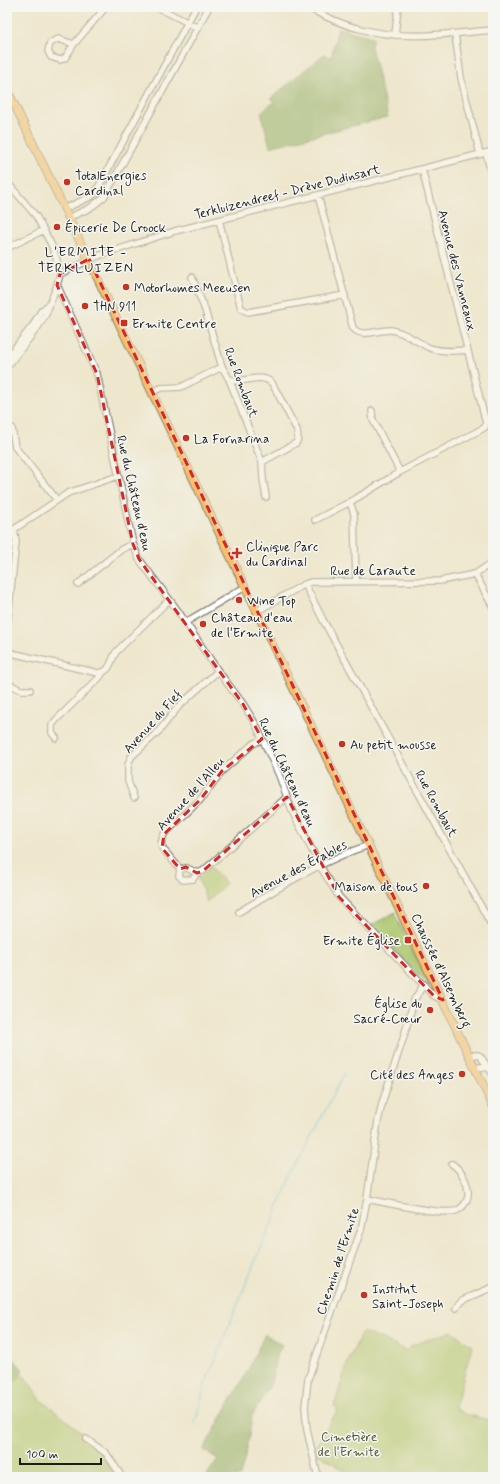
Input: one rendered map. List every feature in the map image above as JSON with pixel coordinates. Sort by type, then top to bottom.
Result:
[{"type":"main road","name":"Chaussée d'Alsemberg","points":[[7,89],[493,1106]]},
{"type":"street","points":[[74,44],[58,39],[50,43],[48,51],[51,57],[57,60],[67,56],[74,44],[106,7]]},
{"type":"street","points":[[157,7],[198,28]]},
{"type":"street","points":[[64,209],[92,196],[99,186],[196,7]]},
{"type":"street","points":[[68,218],[90,208],[104,197],[209,7]]},
{"type":"street","points":[[306,7],[330,19],[356,28],[378,33],[422,36],[493,30]]},
{"type":"street","points":[[395,34],[398,7]]},
{"type":"street","points":[[455,34],[464,90],[483,154],[493,181]]},
{"type":"street","name":"Terkluizendreef - Drève Dudinsart","points":[[60,274],[88,259],[175,231],[493,151]]},
{"type":"street","name":"Avenue des Vanneaux","points":[[400,472],[482,429],[485,427],[486,423],[422,169]]},
{"type":"street","points":[[7,182],[36,216],[51,244],[60,274],[57,285],[48,304],[46,314],[38,327],[7,367]]},
{"type":"street","points":[[318,195],[353,328],[362,333],[393,330],[410,336],[430,348],[450,351],[467,350]]},
{"type":"street","points":[[219,220],[241,308],[244,310],[248,312],[345,295]]},
{"type":"street","points":[[7,248],[44,230]]},
{"type":"street","name":"Rue Rombaut","points":[[192,277],[205,310],[222,367],[229,379],[262,462],[262,479],[266,497]]},
{"type":"street","name":"Rue du Château d'eau","points":[[57,285],[97,374],[133,544],[139,559],[186,622],[256,725],[279,775],[292,811],[320,866],[339,897],[434,996],[443,1000]]},
{"type":"street","points":[[7,358],[48,304]]},
{"type":"street","points":[[152,392],[161,388],[181,387],[222,367]]},
{"type":"street","points":[[229,379],[234,382],[264,378],[272,383],[297,430],[298,439],[296,443],[262,462]]},
{"type":"street","points":[[315,520],[350,502],[400,472],[373,420],[372,411]]},
{"type":"street","points":[[12,428],[15,447],[57,500]]},
{"type":"street","points":[[7,534],[68,493],[118,476]]},
{"type":"street","points":[[350,502],[354,514],[356,581]]},
{"type":"street","points":[[7,627],[16,542],[14,530]]},
{"type":"street","points":[[78,584],[122,548],[133,544]]},
{"type":"street","name":"Rue de Caraute","points":[[257,611],[311,582],[440,581],[475,574],[493,562]]},
{"type":"street","points":[[475,574],[493,607]]},
{"type":"street","name":"Rue Rombaut","points":[[305,584],[323,620],[493,928]]},
{"type":"street","points":[[186,622],[245,587]]},
{"type":"street","points":[[7,652],[100,673],[110,667],[116,652],[169,600]]},
{"type":"street","name":"Avenue du Fief","points":[[134,798],[128,781],[128,765],[131,757],[159,731],[179,706],[218,671]]},
{"type":"street","points":[[56,738],[52,733],[52,726],[57,719],[100,677],[100,673]]},
{"type":"street","points":[[7,683],[20,690],[30,690]]},
{"type":"street","name":"Avenue de l'Alleu","points":[[262,739],[253,744],[222,771],[200,800],[164,834],[161,843],[162,848],[180,869],[179,876],[184,880],[193,879],[197,873],[203,871],[287,797]]},
{"type":"street","name":"Avenue des Érables","points":[[239,912],[271,892],[320,866],[368,845]]},
{"type":"street","points":[[180,869],[187,868],[197,873]]},
{"type":"street","name":"Chemin de l'Ermite","points":[[318,1477],[307,1430],[305,1407],[308,1379],[361,1230],[378,1120],[383,1100],[414,1000],[424,984]]},
{"type":"street","points":[[469,1055],[478,1055],[493,1074]]},
{"type":"street","points":[[476,1070],[480,1067],[488,1068]]},
{"type":"street","points":[[367,1199],[432,1210],[450,1212],[458,1210],[467,1201],[468,1189],[459,1169],[452,1164]]},
{"type":"street","points":[[456,1308],[461,1301],[493,1287]]},
{"type":"street","points":[[86,1439],[106,1453],[122,1477]]},
{"type":"highlighted area","points":[[89,259],[443,1000],[434,996],[339,897],[287,797],[203,871],[197,873],[186,867],[180,869],[162,848],[164,834],[200,800],[222,771],[262,739],[243,704],[139,559],[133,544],[97,374],[57,285],[60,274]]},
{"type":"green space","points":[[338,28],[373,37],[371,46],[388,117],[270,147],[261,112],[275,101],[271,98],[324,54],[331,58]]},
{"type":"green space","points":[[211,867],[226,883],[207,902],[198,878]]},
{"type":"green space","points":[[396,912],[395,915],[431,987],[370,926]]},
{"type":"green space","name":"Cimetière de l'Ermite","points":[[452,1331],[472,1346],[455,1408],[465,1414],[493,1421],[493,1477],[355,1477],[313,1451],[338,1409],[334,1406],[347,1364],[362,1332],[382,1339],[406,1351],[413,1345]]},
{"type":"green space","points":[[265,1334],[282,1345],[276,1357],[271,1383],[252,1416],[248,1444],[240,1477],[207,1477],[208,1473],[218,1459],[203,1450],[248,1370]]},
{"type":"green space","points":[[7,1351],[23,1370],[19,1377],[7,1387],[7,1374],[11,1370],[7,1367]]},
{"type":"green space","points":[[7,1367],[25,1377],[42,1401],[89,1438],[119,1477],[7,1477]]},
{"type":"waterway","points":[[195,1423],[205,1385],[291,1177],[344,1074]]},
{"type":"place","name":"TotalEnergies Cardinal","points":[[67,182]]},
{"type":"place","name":"Épicerie De Croock","points":[[57,227]]},
{"type":"place","name":"Motorhomes Meeusen","points":[[126,287]]},
{"type":"place","name":"THN 911","points":[[85,306]]},
{"type":"place","name":"Ermite Centre","points":[[124,323]]},
{"type":"place","name":"La Fornarina","points":[[186,438]]},
{"type":"place","name":"Clinique Parc du Cardinal","points":[[237,553]]},
{"type":"place","name":"Wine Top","points":[[239,600]]},
{"type":"place","name":"Château d'eau de l'Ermite","points":[[203,624]]},
{"type":"place","name":"Au petit mousse","points":[[342,744]]},
{"type":"place","name":"Maison de tous","points":[[426,886]]},
{"type":"place","name":"Ermite Église","points":[[408,940]]},
{"type":"place","name":"Église du Sacré-Cœur","points":[[430,1010]]},
{"type":"place","name":"Cité des Anges","points":[[462,1074]]},
{"type":"place","name":"Institut Saint-Joseph","points":[[364,1295]]},
{"type":"district","name":"L'ERMITE - TERKLUIZEN","points":[[86,260]]}]
